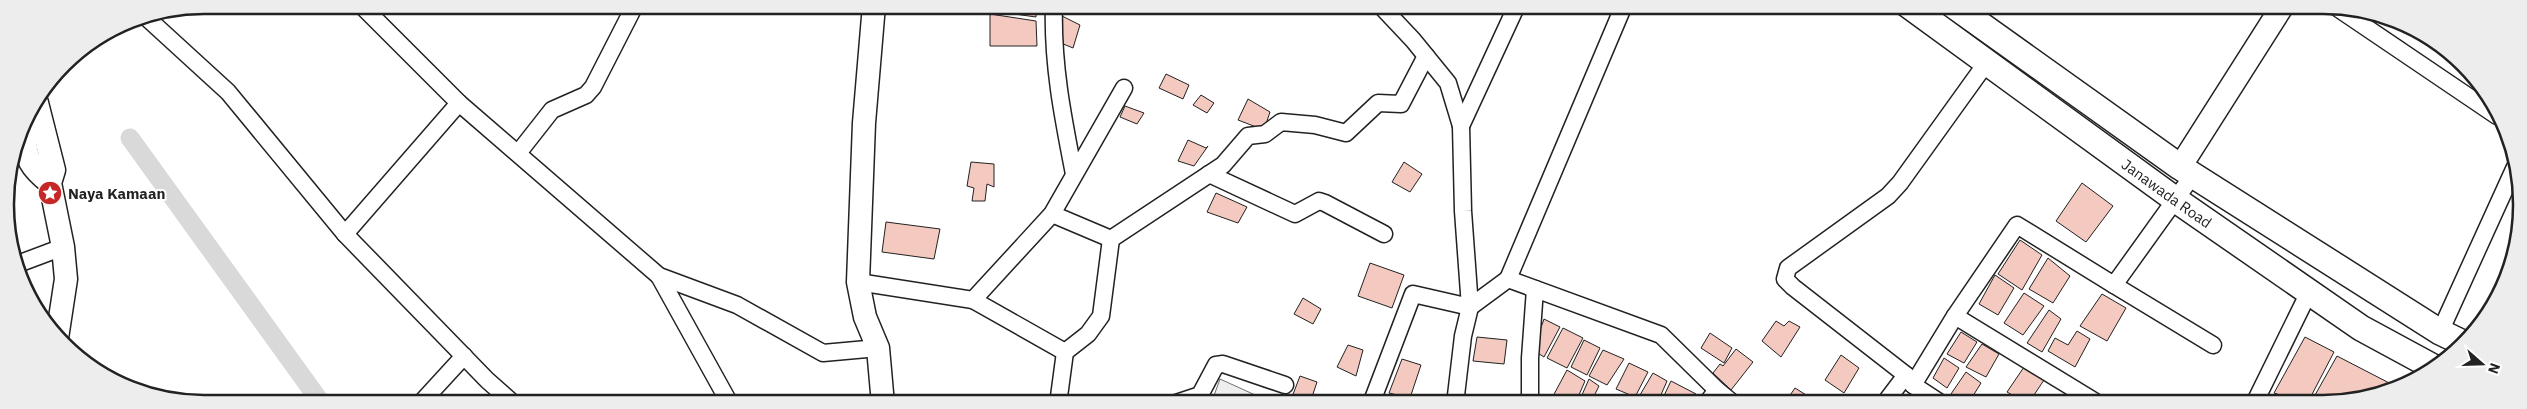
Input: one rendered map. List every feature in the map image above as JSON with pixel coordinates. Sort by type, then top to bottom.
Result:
[{"type":"main road","name":"Janawada Road","points":[[1920,14],[2176,200],[2375,338],[2427,364]]},
{"type":"main road","name":"Janawada Road","points":[[1966,14],[2187,171],[2440,332],[2456,340]]},
{"type":"street","points":[[370,14],[459,103],[519,152],[659,276],[725,395]]},
{"type":"street","points":[[519,152],[552,110],[586,95],[593,86],[630,14]]},
{"type":"street","points":[[873,14],[864,123],[858,282],[865,317],[878,348],[882,395]]},
{"type":"street","points":[[1054,14],[1052,43],[1062,115],[1074,174]]},
{"type":"street","points":[[1388,14],[1448,83],[1461,126],[1463,211],[1470,307],[1463,336],[1456,395]]},
{"type":"street","points":[[1461,126],[1514,14]]},
{"type":"street","points":[[1374,395],[1413,294],[1470,307],[1508,279],[1620,14]]},
{"type":"street","points":[[2114,285],[2176,200],[2187,171],[2278,14]]},
{"type":"street","points":[[2346,15],[2489,111]]},
{"type":"street","points":[[152,21],[228,92],[345,234],[505,395]]},
{"type":"street","points":[[1059,395],[1065,352],[1088,334],[1101,316],[1111,239],[1223,166],[1248,136],[1266,134],[1280,122],[1316,125],[1346,133],[1378,103],[1401,104],[1426,56]]},
{"type":"street","points":[[1930,395],[1785,279],[1788,268],[1888,196],[1900,184],[1987,62]]},
{"type":"street","points":[[973,300],[1052,214],[1124,88]]},
{"type":"street","points":[[345,234],[459,103]]},
{"type":"street","points":[[39,110],[54,170],[50,183],[63,247],[66,279],[59,328]]},
{"type":"street","points":[[25,141],[28,160],[33,170],[50,183]]},
{"type":"street","points":[[1209,174],[1295,214],[1319,201],[1325,203],[1384,234]]},
{"type":"street","points":[[2440,332],[2511,175]]},
{"type":"street","points":[[1052,214],[1111,239]]},
{"type":"street","points":[[1893,395],[1909,380],[2017,225],[2214,345]]},
{"type":"street","points":[[23,262],[63,247]]},
{"type":"street","points":[[659,276],[737,306],[823,353],[878,348]]},
{"type":"street","points":[[1508,279],[1661,335],[1723,395]]},
{"type":"street","points":[[858,282],[973,300],[1065,352]]},
{"type":"street","points":[[1530,395],[1530,358],[1535,289]]},
{"type":"street","points":[[2258,395],[2309,292]]},
{"type":"street","points":[[1955,316],[2084,395]]},
{"type":"street","points":[[428,395],[464,356]]},
{"type":"street","points":[[1200,395],[1212,370],[1216,365],[1222,364],[1285,385]]},
{"type":"street","points":[[1713,395],[1717,390]]},
{"type":"shaded area","points":[[1220,379],[1255,395],[1214,395]]},
{"type":"building","points":[[990,14],[1036,21],[1037,46],[990,46]]},
{"type":"building","points":[[1014,14],[1036,14],[1036,17]]},
{"type":"building","points":[[1062,16],[1080,25],[1073,48],[1056,41]]},
{"type":"building","points":[[1166,74],[1189,85],[1183,99],[1159,88]]},
{"type":"building","points":[[1201,95],[1214,103],[1207,113],[1193,105]]},
{"type":"building","points":[[1248,99],[1270,112],[1264,130],[1238,120]]},
{"type":"building","points":[[1125,106],[1144,113],[1137,124],[1120,117]]},
{"type":"building","points":[[1188,140],[1206,148],[1208,146],[1194,166],[1178,161]]},
{"type":"building","points":[[971,162],[994,164],[994,187],[987,184],[985,201],[972,201],[974,188],[967,186]]},
{"type":"building","points":[[1404,162],[1422,174],[1410,192],[1392,182]]},
{"type":"building","points":[[2082,183],[2113,206],[2086,242],[2056,221]]},
{"type":"building","points":[[1216,193],[1247,207],[1238,223],[1207,212]]},
{"type":"building","points":[[886,222],[940,229],[934,259],[882,252]]},
{"type":"building","points":[[2020,240],[2042,255],[2022,290],[1998,274]]},
{"type":"building","points":[[2048,258],[2070,276],[2053,303],[2029,289]]},
{"type":"building","points":[[1370,263],[1404,275],[1392,308],[1358,296]]},
{"type":"building","points":[[1995,275],[2014,288],[1998,315],[1979,304]]},
{"type":"building","points":[[2024,293],[2044,306],[2023,335],[2004,323]]},
{"type":"building","points":[[2102,294],[2126,308],[2107,341],[2080,326]]},
{"type":"building","points":[[1303,298],[1321,309],[1313,324],[1294,314]]},
{"type":"building","points":[[2049,310],[2061,319],[2042,352],[2027,343]]},
{"type":"building","points":[[1544,319],[1560,327],[1544,357],[1533,350]]},
{"type":"building","points":[[1776,321],[1784,326],[1789,321],[1800,327],[1781,357],[1762,341]]},
{"type":"building","points":[[1563,328],[1583,338],[1567,368],[1547,358]]},
{"type":"building","points":[[2077,331],[2090,339],[2075,367],[2048,351],[2055,338],[2068,345]]},
{"type":"building","points":[[1961,332],[1977,342],[1964,363],[1947,354]]},
{"type":"building","points":[[1710,333],[1732,348],[1724,363],[1701,348]]},
{"type":"building","points":[[1477,337],[1507,340],[1504,364],[1473,361]]},
{"type":"building","points":[[2305,337],[2334,352],[2312,395],[2280,395],[2274,393]]},
{"type":"building","points":[[1584,340],[1600,348],[1587,375],[1571,367]]},
{"type":"building","points":[[1982,344],[1999,354],[1986,377],[1966,367]]},
{"type":"building","points":[[1348,345],[1363,350],[1356,376],[1337,367]]},
{"type":"building","points":[[1736,349],[1753,362],[1731,390],[1713,373],[1720,364],[1723,366]]},
{"type":"building","points":[[1603,350],[1624,359],[1607,385],[1589,376]]},
{"type":"building","points":[[1841,355],[1859,368],[1844,393],[1825,380]]},
{"type":"building","points":[[2337,356],[2389,383],[2360,392],[2315,395]]},
{"type":"building","points":[[1944,358],[1959,368],[1947,388],[1933,378]]},
{"type":"building","points":[[1402,359],[1421,365],[1411,395],[1389,393]]},
{"type":"building","points":[[1629,363],[1648,372],[1636,395],[1630,395],[1616,389]]},
{"type":"building","points":[[2024,367],[2044,380],[2034,395],[2012,395],[2007,392]]},
{"type":"building","points":[[1567,370],[1585,381],[1579,395],[1554,395]]},
{"type":"building","points":[[1966,372],[1981,383],[1974,395],[1951,394]]},
{"type":"building","points":[[1653,373],[1667,381],[1661,395],[1640,395]]},
{"type":"building","points":[[1300,376],[1317,382],[1313,395],[1293,395]]},
{"type":"building","points":[[1589,379],[1599,386],[1594,395],[1582,395]]},
{"type":"building","points":[[1671,381],[1696,394],[1696,395],[1664,395]]},
{"type":"building","points":[[1795,388],[1806,395],[1790,395]]},
{"type":"waterway","points":[[130,138],[316,395]]},
{"type":"place","name":"Naya Kamaan","points":[[50,193]]}]
